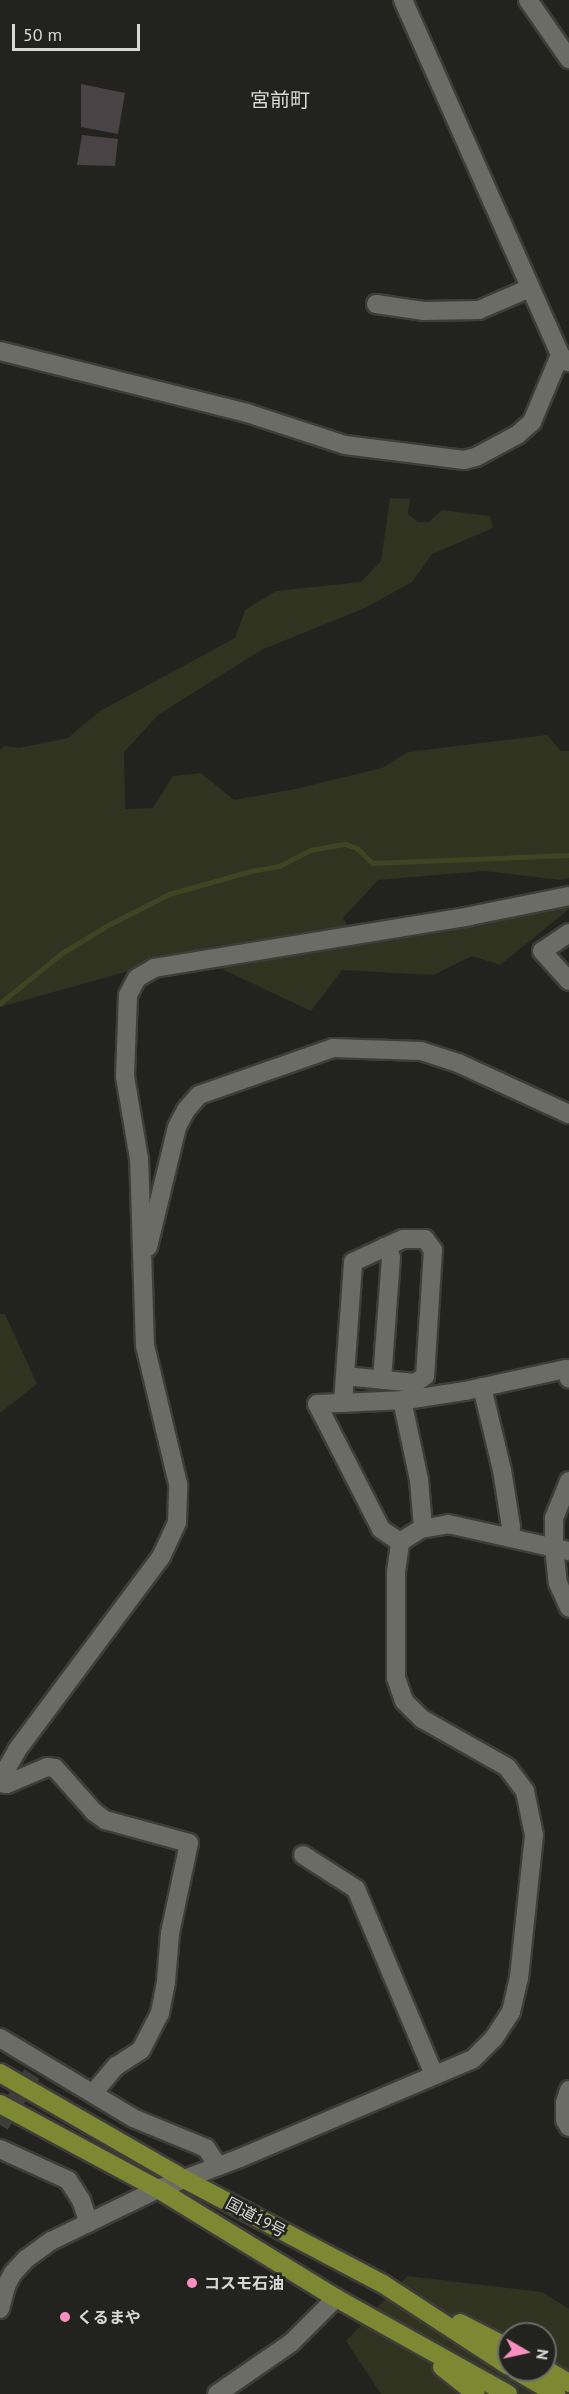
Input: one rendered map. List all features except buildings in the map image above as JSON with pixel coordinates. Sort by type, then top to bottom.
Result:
[{"type":"highway","name":"国道19号","points":[[0,2073],[184,2179],[383,2284],[497,2358]]},
{"type":"highway","name":"国道19号","points":[[0,2104],[158,2189],[336,2298],[508,2394]]},
{"type":"highway","points":[[383,2284],[497,2342]]},
{"type":"highway","points":[[405,2337],[476,2394]]},
{"type":"highway","points":[[536,2382],[556,2394]]},
{"type":"street","points":[[0,351],[247,413],[345,445],[464,460],[476,457],[517,435],[532,422],[564,359],[530,288],[403,0]]},
{"type":"street","points":[[528,0],[569,60]]},
{"type":"street","points":[[376,304],[424,311],[479,310],[530,288]]},
{"type":"street","points":[[93,2093],[116,2066],[141,2050],[160,2013],[170,1933],[189,1843],[105,1820],[94,1812],[55,1768],[47,1767],[7,1784],[0,1781],[17,1750],[161,1557],[177,1522],[178,1484],[145,1346],[139,1159],[125,1076],[128,995],[137,978],[154,968],[470,916],[569,896]]},
{"type":"street","points":[[569,933],[542,951],[569,981]]},
{"type":"street","points":[[143,1263],[159,1209],[177,1127],[186,1110],[199,1095],[333,1048],[421,1052],[458,1063],[569,1114]]},
{"type":"street","points":[[343,1403],[353,1262],[404,1239],[425,1239],[434,1250],[425,1376],[415,1383],[345,1377]]},
{"type":"street","points":[[382,1380],[391,1257],[385,1247]]},
{"type":"street","points":[[400,1542],[381,1529],[317,1404],[402,1400],[482,1387],[566,1369],[569,1379]]},
{"type":"street","points":[[482,1387],[502,1470],[511,1527],[509,1537]]},
{"type":"street","points":[[402,1400],[419,1480],[423,1528]]},
{"type":"street","points":[[569,1481],[554,1518],[561,1549],[558,1583],[569,1608]]},
{"type":"street","points":[[400,1542],[423,1528],[448,1524],[561,1549]]},
{"type":"street","points":[[0,2309],[6,2286],[26,2259],[51,2241],[158,2189],[473,2059],[494,2038],[511,2012],[519,1978],[534,1835],[525,1791],[507,1767],[422,1719],[404,1701],[396,1678],[396,1572],[400,1542]]},
{"type":"street","points":[[303,1855],[356,1889],[434,2075]]},
{"type":"street","points":[[0,2038],[36,2068],[93,2093],[133,2118],[206,2148],[218,2166]]},
{"type":"street","points":[[569,2090],[565,2103],[565,2120],[569,2127]]},
{"type":"street","points":[[0,2149],[68,2180],[81,2200],[89,2223]]},
{"type":"street","points":[[217,2394],[291,2343],[336,2298]]},
{"type":"green space","points":[[390,498],[410,499],[408,514],[418,522],[429,522],[442,510],[490,516],[493,528],[432,554],[412,582],[365,608],[261,650],[158,715],[124,752],[125,809],[153,808],[173,776],[201,773],[234,800],[295,789],[382,768],[408,752],[547,735],[561,751],[569,751],[569,878],[561,880],[484,871],[378,880],[343,918],[358,943],[569,904],[569,909],[500,965],[472,956],[433,975],[342,970],[311,1011],[190,954],[0,1007],[0,750],[4,746],[19,748],[68,738],[100,711],[235,638],[245,610],[276,591],[361,582],[381,561]]},
{"type":"green space","points":[[0,1314],[5,1314],[37,1384],[0,1413]]},
{"type":"green space","points":[[407,2276],[542,2292],[569,2309],[569,2394],[381,2394],[346,2341]]},
{"type":"waterway","points":[[0,1003],[62,953],[108,925],[169,894],[251,871],[279,866],[310,850],[345,844],[357,848],[372,863],[569,855]]},
{"type":"tunnel","points":[[0,2125],[32,2074]]},
{"type":"place","name":"コスモ石油","points":[[192,2283]]},
{"type":"place","name":"くるまや","points":[[65,2317]]},
{"type":"district","name":"宮前町","points":[[280,100]]}]
